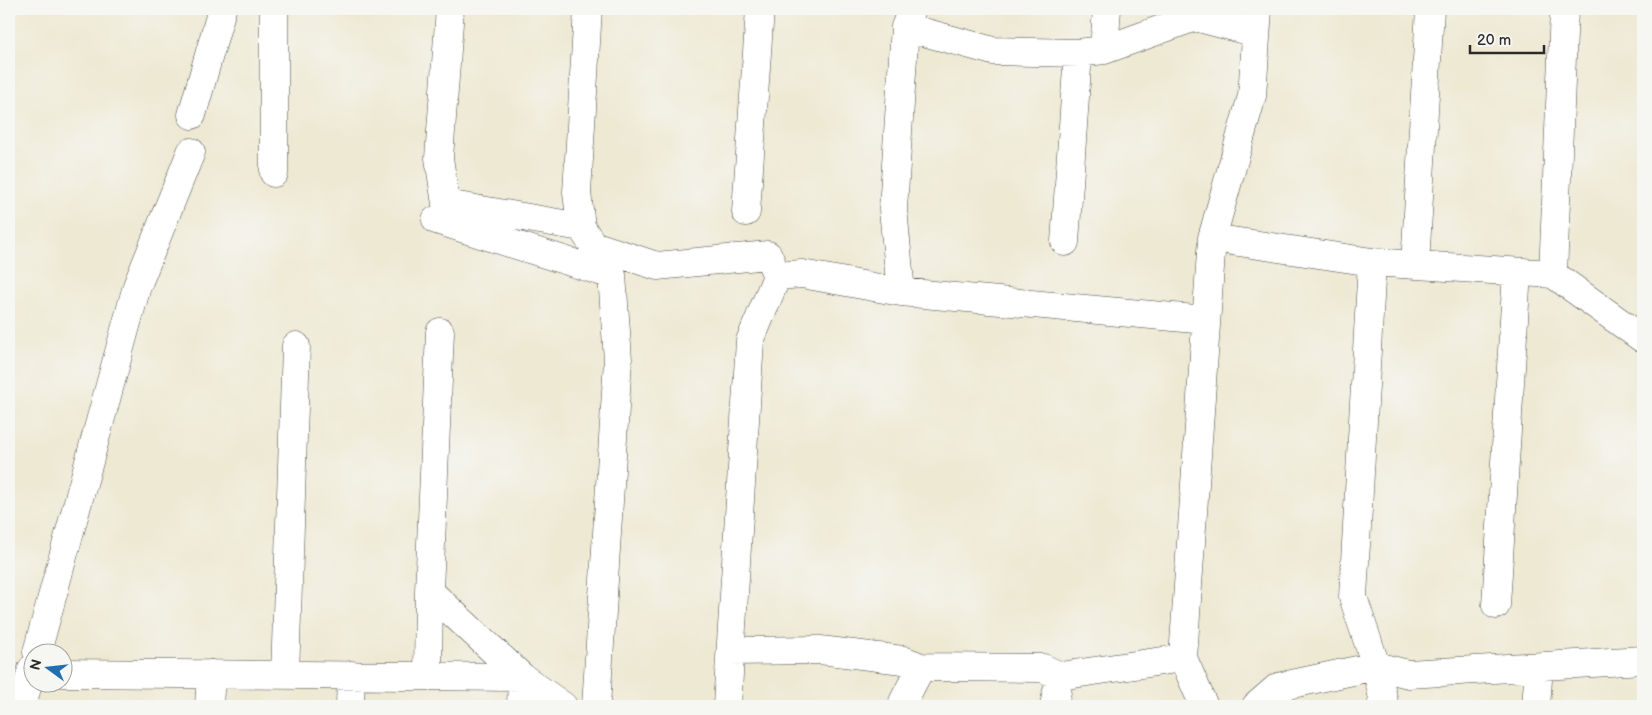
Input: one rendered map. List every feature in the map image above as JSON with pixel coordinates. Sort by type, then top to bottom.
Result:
[{"type":"street","points":[[192,115],[222,9]]},
{"type":"street","points":[[274,9],[274,174]]},
{"type":"street","points":[[450,9],[439,158],[446,204],[581,227]]},
{"type":"street","points":[[588,9],[577,192],[581,227],[593,245],[657,266],[768,255],[777,276],[750,341],[728,706]]},
{"type":"street","points":[[746,212],[760,9]]},
{"type":"street","points":[[1066,242],[1091,52],[1107,9]]},
{"type":"street","points":[[1415,265],[1430,9]]},
{"type":"street","points":[[1553,274],[1564,9]]},
{"type":"street","points":[[901,292],[893,210],[908,18],[993,51],[1091,52],[1194,17],[1257,21],[1252,96],[1212,238],[1183,658],[1204,706]]},
{"type":"street","points":[[40,642],[137,286],[191,152]]},
{"type":"street","points":[[436,220],[612,275],[618,360],[596,706]]},
{"type":"street","points":[[1212,238],[1372,262],[1553,274],[1643,339]]},
{"type":"street","points":[[1372,262],[1352,597],[1376,666],[1384,703],[1381,706]]},
{"type":"street","points":[[1496,605],[1517,272]]},
{"type":"street","points":[[777,276],[802,274],[901,292],[1206,320]]},
{"type":"street","points":[[428,676],[429,592],[440,332]]},
{"type":"street","points":[[285,675],[296,346]]},
{"type":"street","points":[[429,592],[522,677],[563,706]]},
{"type":"street","points":[[731,651],[820,650],[903,660],[921,667],[1043,668],[1060,676],[1183,658]]},
{"type":"street","points":[[1256,706],[1278,687],[1376,666],[1408,674],[1643,660]]},
{"type":"street","points":[[903,706],[903,702],[921,667]]},
{"type":"street","points":[[1536,706],[1539,667]]},
{"type":"street","points":[[72,674],[522,677]]},
{"type":"street","points":[[209,706],[211,674]]},
{"type":"street","points":[[350,706],[351,675]]},
{"type":"street","points":[[1054,706],[1060,676]]},
{"type":"street","points":[[521,706],[522,677]]},
{"type":"street","points":[[22,706],[26,692]]}]
